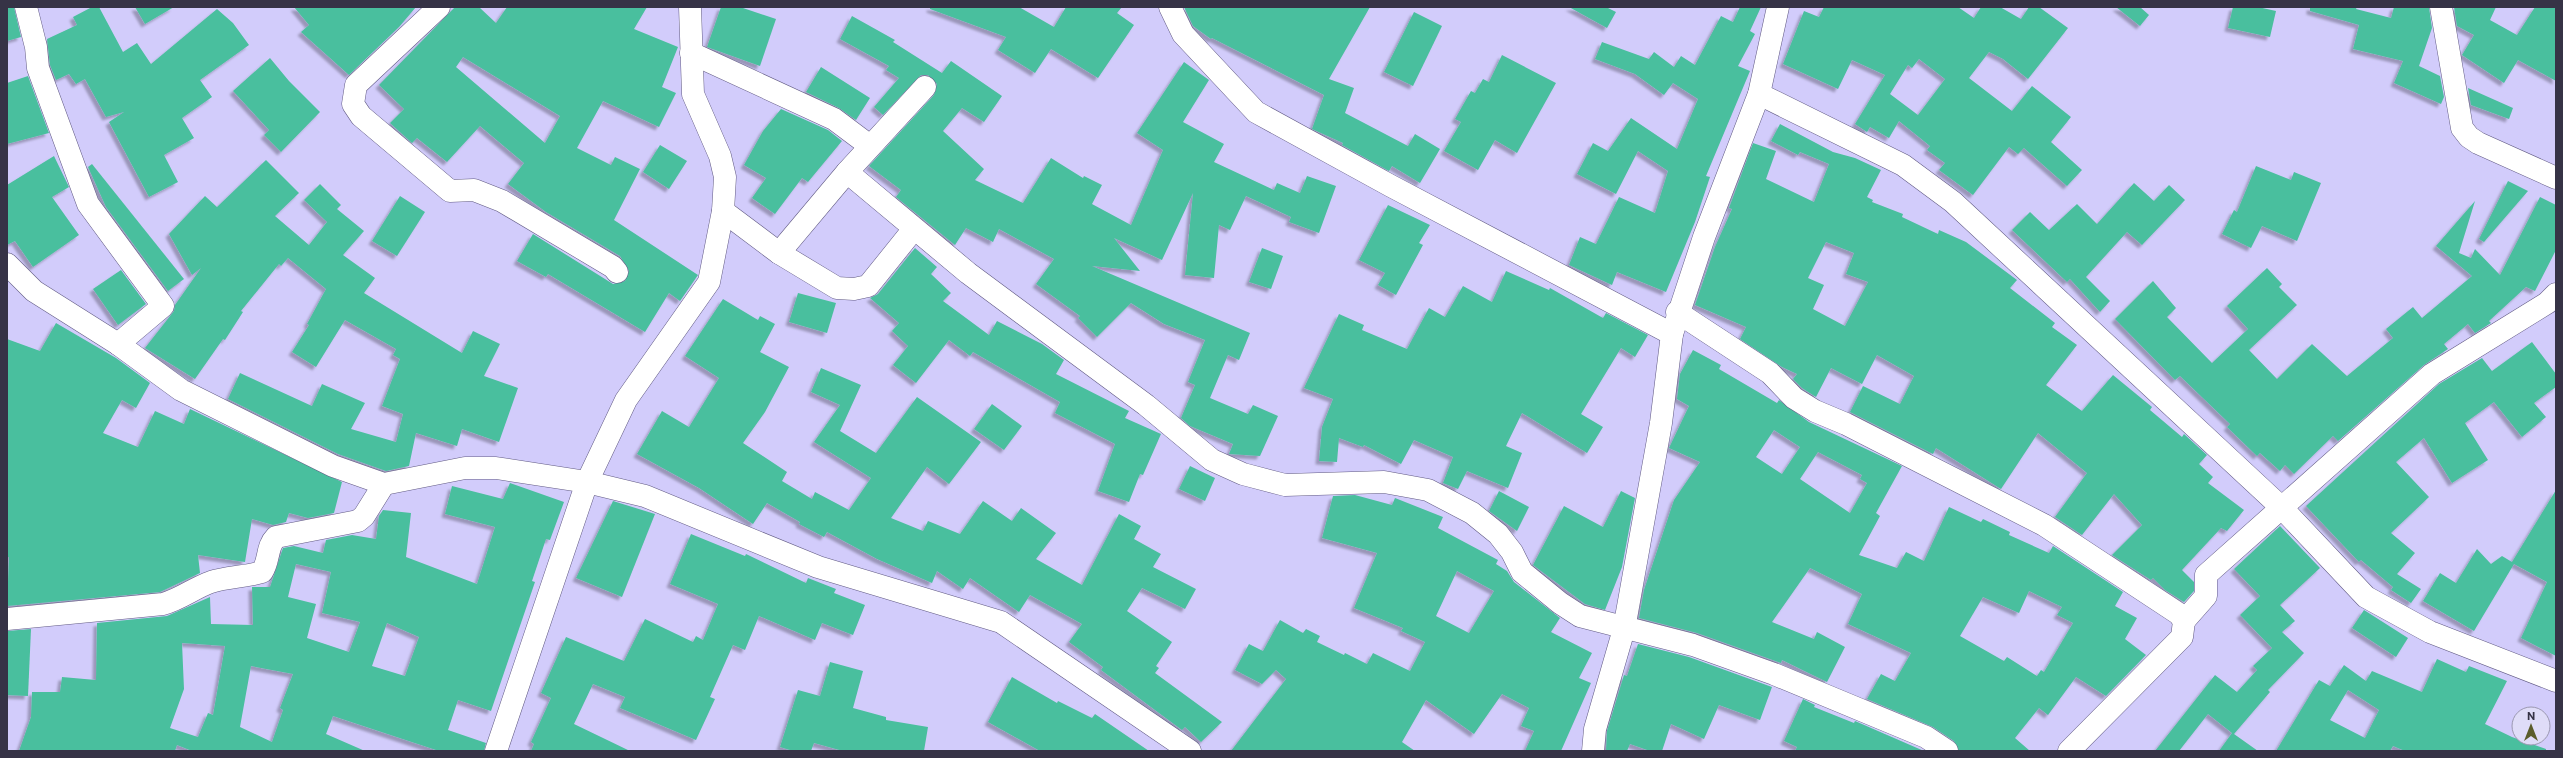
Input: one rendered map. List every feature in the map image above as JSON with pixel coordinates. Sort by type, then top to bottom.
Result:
[{"type":"street","points":[[26,7],[36,47],[38,68],[88,204],[163,306],[118,344]]},
{"type":"street","points":[[439,7],[356,85],[353,104],[361,116],[450,191],[474,190],[502,200],[614,267],[617,272]]},
{"type":"street","points":[[496,751],[587,482],[626,400],[710,282],[723,211],[726,177],[720,156],[693,94],[690,7]]},
{"type":"street","points":[[1170,7],[1183,34],[1256,112],[1391,186],[1672,334]]},
{"type":"street","points":[[1593,751],[1595,729],[1624,629],[1662,423],[1672,334],[1677,312],[1759,94],[1778,7]]},
{"type":"street","points":[[2441,7],[2462,128],[2469,138],[2556,178]]},
{"type":"street","points":[[691,53],[834,119],[870,146]]},
{"type":"street","points":[[779,253],[847,172],[925,87]]},
{"type":"street","points":[[1759,94],[1903,165],[1953,202],[2282,508],[2366,597],[2430,632],[2556,681]]},
{"type":"street","points":[[847,172],[913,230],[968,273],[1146,405],[1212,460],[1243,474],[1285,485],[1384,482],[1428,490],[1472,513],[1498,534],[1512,552],[1522,572],[1560,603],[1580,616],[1624,629],[1693,645],[1774,674],[1926,737],[1947,751]]},
{"type":"street","points":[[723,211],[779,253],[837,288],[854,289],[868,286],[913,230]]},
{"type":"street","points":[[7,264],[34,291],[118,344],[181,390],[333,466],[384,484],[465,468],[496,468],[587,482],[644,496],[818,567],[1001,622],[1190,751]]},
{"type":"street","points":[[2070,751],[2182,637],[2184,621],[2206,596],[2206,575],[2432,374],[2547,303],[2556,294]]},
{"type":"street","points":[[1677,312],[1770,373],[1794,398],[1809,408],[1846,424],[2044,525],[2179,614],[2184,621]]},
{"type":"street","points":[[7,620],[164,604],[178,600],[187,592],[212,582],[262,572],[267,565],[270,543],[276,536],[358,521],[364,516],[384,484]]},
{"type":"building","points":[[7,7],[14,7],[21,37],[7,41]]},
{"type":"building","points":[[92,7],[99,7],[123,52],[137,43],[151,64],[217,9],[233,23],[249,45],[200,80],[212,97],[182,118],[194,138],[164,155],[178,182],[149,197],[109,122],[124,112],[106,117],[85,79],[76,84],[69,74],[56,80],[50,65],[47,39],[77,25],[73,17]]},
{"type":"building","points":[[135,7],[174,7],[145,24]]},
{"type":"building","points":[[294,7],[416,7],[399,27],[349,75],[301,32],[309,25]]},
{"type":"building","points":[[455,7],[479,7],[496,23],[507,7],[647,7],[634,29],[678,47],[662,87],[676,93],[659,127],[603,101],[577,148],[611,165],[615,157],[640,169],[614,220],[698,275],[680,301],[669,293],[645,332],[548,274],[546,277],[517,261],[533,234],[613,284],[625,281],[629,271],[620,256],[546,212],[508,184],[524,163],[480,126],[447,162],[417,138],[412,143],[390,123],[404,109],[379,85]],"holes":[[[463,57],[560,116],[545,143],[456,67]]]},
{"type":"building","points":[[721,7],[740,7],[776,19],[760,66],[707,47]]},
{"type":"building","points":[[930,7],[1019,7],[1054,27],[1066,7],[1122,7],[1117,13],[1134,25],[1098,78],[1051,49],[1035,73],[998,50],[1006,37],[930,9]]},
{"type":"building","points":[[1184,7],[1370,7],[1329,79],[1354,88],[1345,113],[1408,146],[1415,134],[1440,149],[1420,183],[1392,166],[1389,171],[1342,145],[1343,143],[1312,129],[1324,95],[1212,38],[1211,39],[1193,26]]},
{"type":"building","points":[[1569,7],[1606,7],[1616,12],[1607,28]]},
{"type":"building","points":[[1740,7],[1761,7],[1750,31],[1755,34],[1738,66],[1750,71],[1706,176],[1710,177],[1695,222],[1666,292],[1617,272],[1612,285],[1569,265],[1580,237],[1596,244],[1619,197],[1655,213],[1668,171],[1638,151],[1616,194],[1577,174],[1593,143],[1608,151],[1631,118],[1677,149],[1698,99],[1673,83],[1664,95],[1635,74],[1595,59],[1602,42],[1649,59],[1654,52],[1674,67],[1681,56],[1695,65],[1721,16],[1733,22]]},
{"type":"building","points":[[1824,7],[1958,7],[1974,18],[1981,7],[2000,7],[2021,19],[2029,7],[2039,7],[2068,28],[2028,79],[2003,59],[1989,52],[1969,78],[2012,111],[2032,86],[2071,117],[2051,142],[2082,170],[2067,186],[2024,148],[2018,154],[2009,147],[1973,195],[1939,170],[1945,163],[1927,150],[1930,146],[1899,121],[1889,138],[1870,127],[1867,132],[1855,124],[1885,75],[1852,60],[1838,89],[1783,64],[1804,11],[1819,17]],"holes":[[[1919,59],[1945,79],[1918,115],[1890,94],[1908,65],[1912,68]]]},
{"type":"building","points":[[2116,7],[2140,7],[2149,15],[2140,26]]},
{"type":"building","points":[[2233,7],[2258,7],[2276,11],[2270,37],[2228,28]]},
{"type":"building","points":[[2310,7],[2357,7],[2356,9],[2391,18],[2394,7],[2429,7],[2432,28],[2419,66],[2440,76],[2444,97],[2441,104],[2394,83],[2403,61],[2353,49],[2359,25],[2310,11]]},
{"type":"building","points":[[2454,7],[2496,7],[2490,20],[2517,35],[2535,7],[2556,7],[2556,81],[2518,60],[2504,83],[2462,55],[2474,35],[2457,26]]},
{"type":"building","points":[[1414,12],[1442,26],[1413,86],[1384,72]]},
{"type":"building","points":[[852,16],[895,40],[893,42],[942,73],[951,61],[1002,96],[984,122],[962,108],[943,131],[984,169],[975,180],[1023,203],[1051,158],[1083,178],[1084,176],[1102,185],[1092,204],[1131,225],[1163,150],[1137,133],[1184,62],[1209,80],[1183,122],[1224,144],[1214,162],[1274,190],[1277,183],[1300,193],[1307,176],[1336,186],[1319,233],[1289,222],[1291,217],[1246,196],[1230,230],[1219,225],[1214,278],[1185,275],[1193,193],[1162,260],[1114,238],[1140,271],[1092,266],[1250,333],[1239,360],[1228,355],[1210,398],[1248,414],[1253,405],[1278,416],[1260,456],[1229,454],[1233,444],[1190,426],[1181,418],[1195,385],[1188,382],[1205,340],[1164,324],[1131,303],[1097,337],[1078,318],[1080,316],[1036,284],[1054,259],[999,229],[993,242],[966,228],[955,245],[896,197],[901,190],[869,166],[934,95],[937,84],[928,75],[921,75],[883,115],[874,107],[899,78],[886,70],[889,66],[840,39]]},
{"type":"building","points":[[1502,55],[1556,83],[1517,153],[1495,140],[1478,170],[1444,151],[1461,122],[1455,119],[1471,91],[1475,93],[1483,79],[1489,82]]},
{"type":"building","points":[[270,58],[289,81],[320,112],[281,152],[264,135],[269,130],[233,91]]},
{"type":"building","points":[[821,67],[870,98],[856,120],[839,108],[806,92]]},
{"type":"building","points":[[28,76],[49,133],[7,144],[7,83]]},
{"type":"building","points":[[2468,88],[2513,108],[2509,119],[2471,105]]},
{"type":"building","points":[[781,109],[828,130],[842,141],[808,182],[802,178],[775,214],[752,198],[766,178],[744,165],[763,131]]},
{"type":"building","points":[[1780,124],[1833,152],[1855,158],[1881,170],[1867,197],[1873,200],[1872,202],[1903,214],[1902,217],[1938,234],[1939,230],[1966,242],[2017,280],[2010,288],[2055,323],[2052,327],[2077,345],[2046,385],[2082,411],[2113,375],[2152,407],[2150,410],[2182,437],[2184,434],[2207,455],[2199,464],[2213,477],[2208,483],[2244,510],[2227,531],[2221,528],[2182,570],[2194,582],[2194,591],[2184,602],[2165,590],[2153,578],[2151,580],[2112,555],[2142,525],[2114,494],[2082,535],[2055,517],[2087,473],[2038,433],[2001,489],[1936,448],[1933,454],[1850,412],[1863,386],[1900,404],[1914,376],[1877,355],[1862,384],[1831,368],[1816,397],[1802,388],[1793,379],[1797,374],[1782,367],[1740,339],[1746,327],[1695,305],[1715,247],[1732,209],[1729,208],[1753,143],[1776,151],[1766,179],[1814,202],[1829,164],[1800,152],[1798,155],[1771,141]],"holes":[[[1826,242],[1854,253],[1846,274],[1868,282],[1845,326],[1813,309],[1824,285],[1808,278]]]},
{"type":"building","points":[[660,145],[687,161],[669,189],[643,172]]},
{"type":"building","points":[[54,156],[69,187],[52,197],[79,235],[33,267],[15,241],[7,245],[7,185]]},
{"type":"building","points":[[266,160],[299,193],[275,216],[309,245],[327,222],[304,200],[320,184],[341,205],[337,209],[364,231],[343,255],[375,278],[364,293],[462,353],[473,331],[500,344],[484,376],[518,388],[499,442],[462,429],[457,446],[416,433],[409,466],[386,471],[338,454],[228,399],[240,373],[312,406],[322,384],[365,403],[351,429],[396,442],[403,414],[382,406],[400,359],[393,355],[396,349],[345,320],[316,367],[292,352],[309,325],[307,324],[326,289],[288,258],[281,266],[279,264],[241,311],[243,312],[225,340],[223,339],[195,379],[145,348],[174,311],[175,305],[201,268],[192,275],[169,234],[205,196],[217,207]]},
{"type":"building","points":[[92,164],[184,279],[168,291],[106,207],[88,167]]},
{"type":"building","points":[[2256,166],[2291,180],[2294,172],[2321,183],[2297,241],[2262,226],[2251,248],[2222,234],[2234,210],[2237,212]]},
{"type":"building","points":[[2508,181],[2528,191],[2484,242],[2479,239]]},
{"type":"building","points":[[2134,183],[2154,201],[2169,185],[2185,200],[2142,245],[2127,232],[2086,277],[2110,301],[2100,312],[2070,279],[2067,282],[2012,230],[2030,212],[2049,230],[2077,204],[2097,224]]},
{"type":"building","points":[[400,196],[425,212],[397,256],[372,241]]},
{"type":"building","points":[[2540,197],[2556,205],[2556,250],[2535,291],[2526,287],[2489,321],[2491,323],[2475,333],[2468,324],[2444,344],[2448,349],[2424,365],[2338,441],[2333,436],[2294,474],[2285,465],[2280,471],[2260,453],[2257,456],[2227,427],[2230,424],[2180,376],[2175,380],[2115,319],[2153,281],[2176,308],[2167,317],[2212,363],[2248,329],[2227,306],[2267,268],[2282,284],[2279,287],[2297,305],[2249,350],[2277,379],[2312,344],[2347,376],[2393,338],[2386,329],[2413,307],[2422,318],[2472,276],[2436,246],[2475,201],[2459,253],[2471,258],[2475,249],[2500,275]]},
{"type":"building","points":[[1388,205],[1430,225],[1419,243],[1423,245],[1396,295],[1378,285],[1385,273],[1359,260]]},
{"type":"building","points":[[915,248],[937,267],[931,274],[951,293],[943,301],[989,335],[997,321],[1042,344],[1064,360],[1056,374],[1129,411],[1125,418],[1161,434],[1143,475],[1140,474],[1129,502],[1098,491],[1115,444],[1055,413],[1060,402],[973,352],[970,356],[949,340],[916,383],[893,365],[908,346],[892,331],[899,323],[870,298],[878,294]]},
{"type":"building","points":[[1262,248],[1283,256],[1271,289],[1249,282]]},
{"type":"building","points":[[121,270],[146,304],[118,325],[93,289]]},
{"type":"building","points":[[1506,271],[1549,290],[1550,288],[1603,318],[1606,313],[1648,335],[1635,357],[1621,348],[1581,414],[1603,427],[1587,453],[1522,413],[1506,446],[1522,453],[1508,488],[1467,471],[1458,489],[1443,483],[1453,457],[1414,440],[1401,464],[1364,445],[1363,447],[1339,438],[1337,462],[1319,461],[1322,427],[1333,399],[1304,388],[1339,314],[1364,325],[1362,330],[1407,349],[1429,308],[1445,317],[1463,286],[1492,302]]},
{"type":"building","points":[[798,293],[836,303],[827,333],[789,322]]},
{"type":"building","points":[[723,299],[758,320],[760,316],[775,324],[760,352],[789,367],[765,412],[743,443],[787,472],[782,481],[812,499],[815,492],[849,510],[871,478],[814,442],[840,405],[811,392],[821,368],[861,385],[840,431],[876,453],[917,397],[981,442],[949,484],[927,467],[891,518],[923,531],[928,521],[960,534],[983,501],[1012,521],[1021,508],[1056,533],[1036,559],[1082,585],[1119,514],[1141,526],[1134,539],[1161,554],[1153,567],[1196,589],[1185,609],[1142,588],[1127,611],[1172,642],[1156,666],[1159,668],[1155,673],[1222,722],[1201,742],[1185,727],[1182,730],[1101,670],[1103,667],[1069,642],[1082,624],[1030,595],[1019,612],[970,578],[963,589],[937,571],[932,583],[877,559],[827,532],[824,537],[799,524],[800,522],[767,503],[753,524],[699,488],[637,454],[662,411],[689,427],[719,378],[685,356]]},
{"type":"building","points":[[56,323],[116,358],[150,383],[136,408],[122,400],[103,433],[138,447],[155,411],[184,424],[190,409],[342,482],[334,513],[308,518],[289,513],[286,522],[273,525],[252,519],[245,562],[198,555],[200,573],[160,592],[7,606],[9,557],[7,557],[7,339],[40,351]]},
{"type":"building","points":[[2532,342],[2556,374],[2556,387],[2534,403],[2546,417],[2522,437],[2494,402],[2465,423],[2488,460],[2452,483],[2424,438],[2396,462],[2429,497],[2391,533],[2415,553],[2397,574],[2421,589],[2411,603],[2391,590],[2393,587],[2361,560],[2359,562],[2306,506],[2439,384],[2482,358],[2492,371]]},
{"type":"building","points":[[1693,350],[1721,365],[1719,369],[1777,403],[1779,400],[1809,422],[1902,466],[1876,513],[1880,516],[1859,555],[1897,568],[1906,552],[1924,561],[1949,507],[1981,522],[1983,519],[2010,532],[2009,535],[2049,553],[2053,546],[2123,592],[2115,606],[2137,618],[2125,639],[2146,655],[2106,696],[2076,677],[2048,715],[2039,708],[2015,738],[2030,751],[1959,751],[1954,741],[1933,727],[1867,699],[1881,674],[1895,681],[1911,653],[1848,624],[1862,594],[1810,568],[1772,622],[1814,639],[1817,632],[1845,647],[1827,682],[1782,660],[1781,663],[1697,633],[1639,618],[1644,590],[1674,500],[1700,462],[1669,448],[1689,406],[1677,399],[1680,374]],"holes":[[[1774,430],[1800,447],[1782,474],[1756,457]],[[1818,452],[1862,475],[1860,479],[1867,483],[1850,513],[1800,479]],[[2029,591],[2062,607],[2057,615],[2073,623],[2044,672],[2041,670],[2037,676],[2007,657],[2004,661],[1960,636],[1983,597],[2019,613]]]},
{"type":"building","points":[[992,404],[1022,426],[1004,450],[974,429]]},
{"type":"building","points":[[1190,466],[1215,478],[1205,501],[1179,489]]},
{"type":"building","points":[[510,483],[564,502],[550,540],[546,539],[532,581],[535,582],[491,711],[458,700],[448,730],[486,743],[484,751],[439,751],[333,716],[326,734],[365,751],[192,751],[177,745],[175,751],[19,751],[31,717],[32,692],[60,692],[62,677],[96,680],[97,623],[167,616],[210,597],[211,624],[253,625],[252,587],[270,587],[283,548],[294,546],[323,553],[326,540],[352,535],[376,539],[379,516],[383,510],[411,513],[406,557],[477,584],[495,527],[445,514],[452,486],[503,499]],"holes":[[[296,564],[331,572],[322,613],[360,622],[349,652],[307,638],[316,604],[288,597]],[[387,623],[419,637],[405,676],[372,666]],[[182,643],[225,646],[213,715],[208,713],[198,737],[170,728],[184,689]],[[251,666],[293,674],[280,708],[283,710],[272,742],[240,727]]]},
{"type":"building","points":[[2556,490],[2556,656],[2521,638],[2547,582],[2514,564],[2474,631],[2423,601],[2440,573],[2456,583],[2477,549],[2491,564],[2502,556],[2512,562]]},
{"type":"building","points":[[1499,491],[1529,507],[1517,531],[1489,511]]},
{"type":"building","points":[[1621,491],[1635,498],[1622,567],[1605,610],[1585,604],[1533,565],[1564,506],[1603,527]]},
{"type":"building","points":[[1355,495],[1392,505],[1395,498],[1443,517],[1438,528],[1498,560],[1496,564],[1507,571],[1514,582],[1560,618],[1551,632],[1592,653],[1579,678],[1591,683],[1561,751],[1525,751],[1534,731],[1521,726],[1529,708],[1502,694],[1474,734],[1426,700],[1402,742],[1415,751],[1231,751],[1286,679],[1276,670],[1262,684],[1235,670],[1249,644],[1263,651],[1280,620],[1303,633],[1306,629],[1320,636],[1317,642],[1344,655],[1345,653],[1367,664],[1373,653],[1410,671],[1425,642],[1401,631],[1403,628],[1354,608],[1377,553],[1322,538],[1333,496]],"holes":[[[1457,571],[1494,591],[1469,633],[1436,616]]]},
{"type":"building","points":[[613,501],[655,514],[622,597],[576,578]]},
{"type":"building","points":[[2280,526],[2320,568],[2280,605],[2295,621],[2282,632],[2304,653],[2268,690],[2270,692],[2234,734],[2258,751],[2219,751],[2232,733],[2208,714],[2179,751],[2155,751],[2215,675],[2237,692],[2257,670],[2253,666],[2272,648],[2240,615],[2260,596],[2234,569]]},
{"type":"building","points":[[691,534],[745,556],[746,554],[806,583],[808,578],[836,589],[834,593],[865,605],[853,635],[822,623],[815,640],[759,616],[745,650],[733,645],[710,697],[715,699],[696,740],[620,708],[625,697],[593,684],[574,724],[630,751],[531,751],[534,744],[531,742],[551,698],[541,693],[566,637],[624,661],[645,619],[693,642],[696,636],[703,640],[718,604],[670,584]]},
{"type":"building","points":[[2364,610],[2408,638],[2396,657],[2352,628]]},
{"type":"building","points":[[31,629],[28,696],[7,695],[7,631]]},
{"type":"building","points":[[1638,644],[1689,657],[1772,687],[1760,720],[1719,705],[1704,739],[1671,724],[1662,751],[1650,751],[1630,744],[1627,751],[1606,751],[1607,731],[1624,675],[1627,676]]},
{"type":"building","points":[[2437,659],[2466,672],[2469,666],[2507,681],[2485,724],[2511,737],[2511,746],[2538,746],[2546,749],[2546,751],[2405,751],[2393,746],[2390,751],[2276,751],[2319,680],[2330,686],[2344,665],[2366,681],[2372,671],[2422,692]],"holes":[[[2348,690],[2379,710],[2365,738],[2330,720]]]},
{"type":"building","points":[[830,662],[863,671],[853,708],[886,717],[886,720],[928,727],[924,751],[843,751],[814,743],[811,751],[793,751],[780,747],[798,690],[820,696]]},
{"type":"building","points":[[1012,677],[1057,703],[1058,701],[1092,718],[1095,714],[1149,751],[1040,751],[988,722]]},
{"type":"building","points":[[1803,699],[1815,705],[1814,707],[1854,723],[1855,721],[1924,751],[1795,751],[1797,747],[1784,741]]}]
